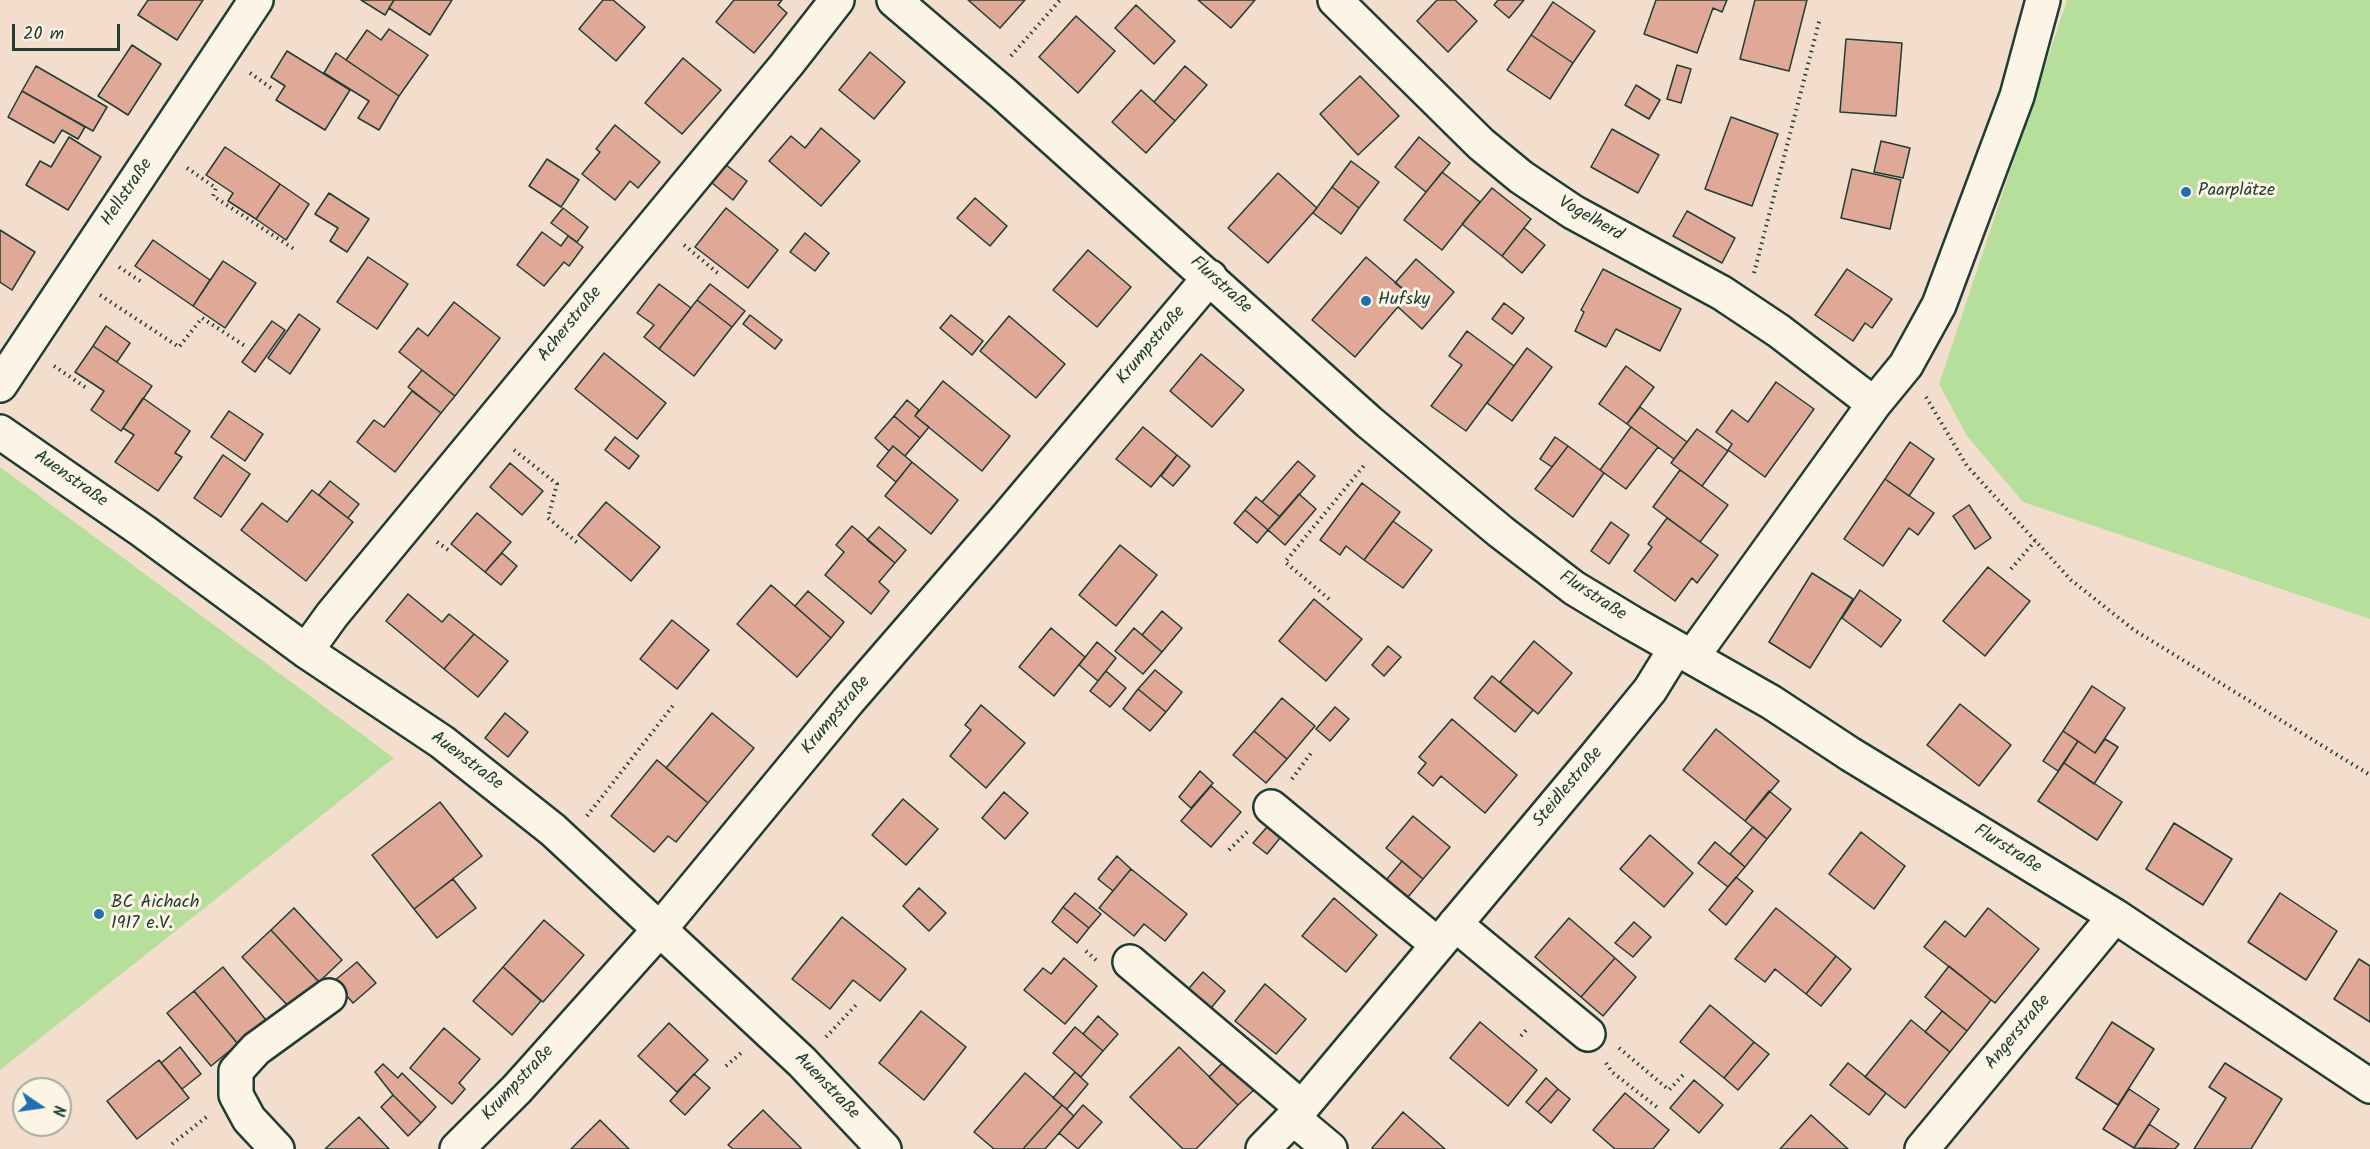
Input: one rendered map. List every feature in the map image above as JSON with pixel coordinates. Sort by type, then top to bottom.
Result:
[{"type":"street","name":"Hellstraße","points":[[0,385],[256,0]]},
{"type":"street","name":"Acherstraße","points":[[306,651],[332,615],[787,64],[837,0]]},
{"type":"street","name":"Flurstraße","points":[[894,0],[989,81],[1387,437],[1501,532],[1574,588],[1771,702],[1850,754],[2115,916],[2370,1086]]},
{"type":"street","name":"Vogelherd","points":[[1335,0],[1481,144],[1521,177],[1573,212],[1722,292],[1805,350],[1874,404]]},
{"type":"street","points":[[1684,652],[1906,365],[1944,294],[2017,96],[2043,0]]},
{"type":"street","name":"Krumpstraße","points":[[457,1149],[517,1089],[660,929],[848,701],[1210,277]]},
{"type":"street","name":"Auenstraße","points":[[0,432],[143,531],[306,651],[442,742],[566,842],[802,1062],[884,1149]]},
{"type":"street","name":"Steidlestraße","points":[[1263,1149],[1297,1112],[1684,652]]},
{"type":"street","points":[[1271,807],[1588,1034]]},
{"type":"street","name":"Angerstraße","points":[[1922,1149],[2115,916]]},
{"type":"street","points":[[1130,962],[1297,1112],[1329,1149]]},
{"type":"street","points":[[277,1149],[249,1119],[236,1095],[236,1071],[256,1049],[328,996]]},
{"type":"path","points":[[989,81],[1060,0]]},
{"type":"path","points":[[1745,308],[1820,18]]},
{"type":"path","points":[[157,149],[216,188],[213,196],[294,249]]},
{"type":"path","points":[[656,222],[720,275]]},
{"type":"path","points":[[72,276],[179,347],[202,318],[245,346]]},
{"type":"path","points":[[1906,365],[1967,466],[2072,580],[2134,630],[2370,774]]},
{"type":"path","points":[[487,428],[556,484],[548,518],[580,545]]},
{"type":"path","points":[[1329,599],[1285,562],[1387,437]]},
{"type":"path","points":[[2012,570],[2035,541]]},
{"type":"path","points":[[566,842],[675,703]]},
{"type":"path","points":[[802,1062],[856,1005]]},
{"type":"path","points":[[1588,1034],[1618,1047],[1669,1090],[1683,1075]]},
{"type":"path","points":[[1588,1034],[1612,1072],[1658,1108]]},
{"type":"path","points":[[172,1144],[236,1095]]},
{"type":"green space","name":"Paarplätze","points":[[2067,0],[2370,0],[2370,619],[2023,502],[1967,436],[1939,384]]},
{"type":"green space","name":"BC Aichach 1917 e.V.","points":[[0,467],[394,758],[0,1070]]},
{"type":"building","points":[[148,0],[203,0],[177,40],[138,15]]},
{"type":"building","points":[[361,0],[394,0],[385,15]]},
{"type":"building","points":[[394,0],[452,0],[430,35],[389,8]]},
{"type":"building","points":[[603,0],[613,0],[645,27],[616,61],[579,29]]},
{"type":"building","points":[[734,0],[782,0],[778,5],[787,13],[754,53],[716,22]]},
{"type":"building","points":[[968,0],[1025,0],[1000,28]]},
{"type":"building","points":[[1198,0],[1255,0],[1231,28]]},
{"type":"building","points":[[1437,0],[1455,0],[1477,21],[1448,52],[1417,21]]},
{"type":"building","points":[[1498,0],[1524,0],[1509,18],[1494,5]]},
{"type":"building","points":[[1656,0],[1727,0],[1722,12],[1713,8],[1697,53],[1644,34]]},
{"type":"building","points":[[1755,0],[1807,0],[1789,71],[1740,59]]},
{"type":"building","points":[[1553,2],[1595,31],[1573,63],[1531,35]]},
{"type":"building","points":[[1136,5],[1175,41],[1154,64],[1115,28]]},
{"type":"building","points":[[1076,16],[1115,51],[1078,93],[1039,57]]},
{"type":"building","points":[[389,29],[428,55],[399,96],[346,60],[367,30],[381,40]]},
{"type":"building","points":[[1531,35],[1573,63],[1550,99],[1507,70]]},
{"type":"building","points":[[1846,39],[1902,43],[1896,116],[1840,112]]},
{"type":"building","points":[[132,45],[161,64],[128,115],[98,96]]},
{"type":"building","points":[[287,51],[350,90],[325,130],[276,100],[285,86],[271,77]]},
{"type":"building","points":[[870,52],[905,82],[874,119],[839,90]]},
{"type":"building","points":[[336,53],[399,96],[379,130],[358,118],[369,101],[324,73]]},
{"type":"building","points":[[683,58],[721,90],[682,134],[645,103]]},
{"type":"building","points":[[1677,65],[1691,69],[1681,103],[1667,99]]},
{"type":"building","points":[[36,66],[107,107],[93,131],[22,91]]},
{"type":"building","points":[[1185,66],[1207,85],[1175,121],[1154,102]]},
{"type":"building","points":[[1360,76],[1399,116],[1358,155],[1320,114]]},
{"type":"building","points":[[1636,85],[1660,100],[1649,119],[1625,105]]},
{"type":"building","points":[[1141,90],[1175,121],[1146,153],[1112,122]]},
{"type":"building","points":[[22,91],[85,127],[78,139],[62,130],[54,143],[8,117]]},
{"type":"building","points":[[1731,117],[1778,134],[1752,206],[1705,189]]},
{"type":"building","points":[[615,125],[660,162],[638,188],[630,181],[615,200],[582,174],[600,152],[596,149]]},
{"type":"building","points":[[821,128],[860,161],[821,206],[769,161],[791,136],[805,148]]},
{"type":"building","points":[[1612,129],[1659,155],[1638,193],[1591,167]]},
{"type":"building","points":[[69,137],[101,157],[68,210],[26,185],[40,161],[51,167]]},
{"type":"building","points":[[1419,137],[1450,163],[1426,192],[1395,167]]},
{"type":"building","points":[[1881,141],[1910,148],[1903,178],[1874,172]]},
{"type":"building","points":[[225,147],[280,184],[256,219],[228,201],[233,193],[206,175]]},
{"type":"building","points":[[547,159],[579,180],[561,207],[529,186]]},
{"type":"building","points":[[1351,161],[1379,182],[1359,208],[1332,187]]},
{"type":"building","points":[[726,165],[747,181],[733,200],[712,183]]},
{"type":"building","points":[[1852,169],[1901,180],[1890,229],[1841,218]]},
{"type":"building","points":[[1442,172],[1480,202],[1442,250],[1404,220]]},
{"type":"building","points":[[1278,173],[1317,208],[1268,263],[1228,228]]},
{"type":"building","points":[[280,184],[309,204],[286,240],[256,219]]},
{"type":"building","points":[[1332,187],[1359,208],[1341,234],[1313,213]]},
{"type":"building","points":[[1492,188],[1531,219],[1502,256],[1462,224]]},
{"type":"building","points":[[329,193],[369,219],[347,252],[330,241],[338,228],[315,214]]},
{"type":"building","points":[[975,198],[1007,226],[990,246],[957,218]]},
{"type":"building","points":[[563,208],[588,227],[577,242],[551,223]]},
{"type":"building","points":[[726,208],[778,250],[748,288],[695,247]]},
{"type":"building","points":[[1687,211],[1735,238],[1722,263],[1673,236]]},
{"type":"building","points":[[1524,228],[1545,245],[1522,273],[1502,256]]},
{"type":"building","points":[[0,230],[35,252],[12,290],[0,282]]},
{"type":"building","points":[[542,232],[561,246],[568,236],[583,247],[569,266],[564,262],[544,286],[517,265]]},
{"type":"building","points":[[805,233],[829,253],[815,271],[790,252]]},
{"type":"building","points":[[153,240],[210,280],[193,306],[135,266]]},
{"type":"building","points":[[1088,250],[1131,287],[1097,327],[1053,290]]},
{"type":"building","points":[[368,257],[408,284],[377,329],[337,302]]},
{"type":"building","name":"Hufsky","points":[[1366,257],[1409,294],[1355,357],[1312,320]]},
{"type":"building","points":[[1416,259],[1454,292],[1422,329],[1398,307],[1409,294],[1395,283]]},
{"type":"building","points":[[223,261],[256,283],[225,328],[193,306]]},
{"type":"building","points":[[1603,269],[1681,309],[1660,351],[1616,329],[1606,347],[1575,331],[1584,312],[1581,310]]},
{"type":"building","points":[[1847,269],[1892,299],[1872,328],[1865,323],[1853,341],[1815,315]]},
{"type":"building","points":[[659,284],[691,308],[659,349],[644,337],[654,325],[637,313]]},
{"type":"building","points":[[710,284],[745,311],[732,327],[697,300]]},
{"type":"building","points":[[697,300],[732,327],[694,376],[659,349]]},
{"type":"building","points":[[454,302],[500,338],[455,396],[399,352],[418,328],[428,336]]},
{"type":"building","points":[[1504,303],[1524,318],[1512,334],[1492,319]]},
{"type":"building","points":[[299,314],[320,329],[290,374],[268,358]]},
{"type":"building","points":[[750,315],[782,340],[775,349],[743,324]]},
{"type":"building","points":[[951,315],[983,341],[972,355],[940,328]]},
{"type":"building","points":[[1009,316],[1065,364],[1036,398],[980,351]]},
{"type":"building","points":[[272,321],[285,330],[255,372],[242,362]]},
{"type":"building","points":[[106,326],[130,343],[117,362],[93,346]]},
{"type":"building","points":[[1467,331],[1514,366],[1466,431],[1431,406],[1462,365],[1449,356]]},
{"type":"building","points":[[93,346],[152,386],[121,431],[91,410],[104,391],[75,372]]},
{"type":"building","points":[[1527,348],[1552,367],[1512,421],[1487,403]]},
{"type":"building","points":[[604,353],[666,403],[637,439],[575,389]]},
{"type":"building","points":[[1201,354],[1244,390],[1212,427],[1170,391]]},
{"type":"building","points":[[1626,366],[1654,387],[1627,424],[1599,404]]},
{"type":"building","points":[[422,370],[455,396],[441,413],[408,387]]},
{"type":"building","points":[[943,381],[1010,436],[982,471],[915,416]]},
{"type":"building","points":[[1776,382],[1814,409],[1765,477],[1728,450],[1732,444],[1716,432],[1732,410],[1748,422]]},
{"type":"building","points":[[412,391],[441,413],[395,472],[357,442],[374,420],[384,427]]},
{"type":"building","points":[[143,398],[190,431],[175,453],[182,457],[158,491],[115,462],[134,435],[123,428]]},
{"type":"building","points":[[907,400],[919,410],[915,416],[929,427],[920,438],[894,416]]},
{"type":"building","points":[[1640,407],[1687,442],[1674,459],[1627,424]]},
{"type":"building","points":[[229,411],[263,434],[245,461],[211,437]]},
{"type":"building","points":[[894,416],[920,438],[905,456],[893,446],[889,451],[875,438]]},
{"type":"building","points":[[1143,427],[1177,455],[1151,487],[1116,459]]},
{"type":"building","points":[[1631,427],[1658,447],[1626,489],[1600,470]]},
{"type":"building","points":[[1697,429],[1728,451],[1702,486],[1671,463]]},
{"type":"building","points":[[615,437],[639,456],[629,469],[605,450]]},
{"type":"building","points":[[1555,437],[1568,446],[1552,467],[1540,459]]},
{"type":"building","points":[[1910,442],[1934,459],[1909,496],[1885,479]]},
{"type":"building","points":[[893,446],[912,462],[896,482],[877,466]]},
{"type":"building","points":[[1568,446],[1604,473],[1573,517],[1535,489]]},
{"type":"building","points":[[223,455],[250,474],[221,517],[194,498]]},
{"type":"building","points":[[1177,455],[1190,466],[1173,486],[1161,476]]},
{"type":"building","points":[[1298,461],[1315,476],[1280,517],[1262,502]]},
{"type":"building","points":[[912,462],[958,500],[931,534],[885,496]]},
{"type":"building","points":[[510,463],[543,491],[522,515],[490,487]]},
{"type":"building","points":[[1680,470],[1728,505],[1700,542],[1653,507]]},
{"type":"building","points":[[1885,479],[1934,513],[1918,535],[1909,528],[1883,566],[1844,539]]},
{"type":"building","points":[[330,481],[359,504],[348,518],[319,495]]},
{"type":"building","points":[[1362,483],[1400,512],[1364,560],[1346,546],[1340,555],[1320,540]]},
{"type":"building","points":[[312,490],[353,522],[306,581],[241,530],[262,503],[287,522]]},
{"type":"building","points":[[1299,494],[1316,509],[1285,545],[1268,530]]},
{"type":"building","points":[[1256,497],[1280,517],[1268,530],[1245,510]]},
{"type":"building","points":[[606,502],[660,547],[631,581],[578,535]]},
{"type":"building","points":[[1969,505],[1991,538],[1975,549],[1953,516]]},
{"type":"building","points":[[1245,510],[1268,530],[1257,543],[1234,523]]},
{"type":"building","points":[[477,513],[511,542],[485,572],[451,544]]},
{"type":"building","points":[[1667,518],[1718,555],[1697,583],[1692,578],[1675,601],[1634,571],[1652,547],[1648,544]]},
{"type":"building","points":[[1393,521],[1432,550],[1403,588],[1364,560]]},
{"type":"building","points":[[1611,522],[1629,535],[1609,564],[1591,551]]},
{"type":"building","points":[[852,526],[895,563],[879,582],[889,591],[871,614],[825,575],[844,552],[836,545]]},
{"type":"building","points":[[879,527],[906,550],[895,563],[867,540]]},
{"type":"building","points":[[1120,545],[1157,575],[1116,626],[1079,595]]},
{"type":"building","points":[[502,553],[517,566],[501,585],[485,572]]},
{"type":"building","points":[[1988,567],[2030,601],[1985,656],[1943,621]]},
{"type":"building","points":[[1812,573],[1853,599],[1810,668],[1769,642]]},
{"type":"building","points":[[771,585],[831,638],[797,677],[737,624]]},
{"type":"building","points":[[1860,590],[1901,620],[1881,647],[1842,618]]},
{"type":"building","points":[[808,591],[844,622],[831,638],[795,606]]},
{"type":"building","points":[[408,594],[442,622],[449,614],[474,634],[444,669],[386,621]]},
{"type":"building","points":[[1314,599],[1362,639],[1326,681],[1279,641]]},
{"type":"building","points":[[1162,611],[1182,628],[1162,652],[1142,635]]},
{"type":"building","points":[[672,620],[709,650],[677,689],[640,659]]},
{"type":"building","points":[[1051,628],[1085,657],[1054,696],[1019,667]]},
{"type":"building","points":[[1134,628],[1162,652],[1143,674],[1115,651]]},
{"type":"building","points":[[474,634],[508,661],[478,697],[444,669]]},
{"type":"building","points":[[1534,641],[1572,673],[1538,714],[1500,682]]},
{"type":"building","points":[[1097,642],[1116,658],[1098,681],[1079,665]]},
{"type":"building","points":[[1388,646],[1401,657],[1384,676],[1372,665]]},
{"type":"building","points":[[1155,670],[1182,692],[1166,712],[1138,689]]},
{"type":"building","points":[[1106,671],[1126,688],[1110,707],[1090,691]]},
{"type":"building","points":[[1492,676],[1533,710],[1515,732],[1474,698]]},
{"type":"building","points":[[2092,686],[2125,708],[2095,753],[2063,731]]},
{"type":"building","points":[[1138,689],[1166,712],[1150,731],[1123,709]]},
{"type":"building","points":[[1282,698],[1315,726],[1287,759],[1254,731]]},
{"type":"building","points":[[1960,704],[2011,745],[1979,786],[1927,745]]},
{"type":"building","points":[[981,705],[1025,743],[986,788],[950,756],[971,730],[965,725]]},
{"type":"building","points":[[1335,707],[1349,719],[1330,741],[1316,729]]},
{"type":"building","points":[[505,713],[528,732],[508,757],[485,738]]},
{"type":"building","points":[[712,713],[754,748],[708,803],[666,768]]},
{"type":"building","points":[[1452,719],[1517,775],[1485,813],[1441,776],[1433,786],[1418,773],[1426,763],[1419,757]]},
{"type":"building","points":[[1716,729],[1779,781],[1745,821],[1683,770]]},
{"type":"building","points":[[1254,731],[1287,759],[1266,783],[1233,755]]},
{"type":"building","points":[[2063,731],[2078,741],[2058,771],[2043,761]]},
{"type":"building","points":[[2105,739],[2118,747],[2094,784],[2064,763],[2078,741],[2095,753]]},
{"type":"building","points":[[657,760],[708,803],[676,842],[668,836],[654,852],[611,816]]},
{"type":"building","points":[[2064,763],[2122,802],[2097,840],[2038,801]]},
{"type":"building","points":[[1200,771],[1213,783],[1191,808],[1179,797]]},
{"type":"building","points":[[1211,786],[1241,812],[1211,847],[1181,821]]},
{"type":"building","points":[[1769,791],[1791,809],[1767,839],[1745,821]]},
{"type":"building","points":[[1004,792],[1028,813],[1005,839],[982,818]]},
{"type":"building","points":[[903,799],[938,829],[906,865],[872,835]]},
{"type":"building","points":[[440,802],[482,856],[414,909],[372,855]]},
{"type":"building","points":[[1413,816],[1450,847],[1423,879],[1386,848]]},
{"type":"building","points":[[2174,823],[2232,859],[2203,905],[2146,869]]},
{"type":"building","points":[[1267,827],[1280,838],[1267,854],[1253,843]]},
{"type":"building","points":[[1753,827],[1767,839],[1745,867],[1730,854]]},
{"type":"building","points":[[1861,832],[1905,866],[1874,909],[1829,874]]},
{"type":"building","points":[[1650,835],[1693,873],[1664,907],[1620,869]]},
{"type":"building","points":[[1715,842],[1745,867],[1728,887],[1698,863]]},
{"type":"building","points":[[1117,856],[1131,869],[1113,891],[1098,879]]},
{"type":"building","points":[[1402,861],[1423,879],[1403,903],[1382,885]]},
{"type":"building","points":[[1131,869],[1187,914],[1165,941],[1144,924],[1134,936],[1099,908]]},
{"type":"building","points":[[1736,877],[1753,891],[1726,925],[1709,910]]},
{"type":"building","points":[[453,879],[476,908],[437,938],[414,909]]},
{"type":"building","points":[[919,888],[946,913],[929,931],[903,906]]},
{"type":"building","points":[[1075,893],[1101,914],[1089,928],[1063,907]]},
{"type":"building","points":[[2280,893],[2337,931],[2306,980],[2248,942]]},
{"type":"building","points":[[1334,898],[1377,935],[1346,972],[1302,936]]},
{"type":"building","points":[[1063,907],[1089,928],[1077,943],[1052,922]]},
{"type":"building","points":[[294,908],[342,960],[319,982],[271,930]]},
{"type":"building","points":[[1776,908],[1836,956],[1806,994],[1775,969],[1765,982],[1735,959]]},
{"type":"building","points":[[1988,908],[2039,949],[1995,1003],[1924,947],[1945,921],[1965,937]]},
{"type":"building","points":[[842,917],[906,969],[880,1001],[853,980],[830,1009],[792,979]]},
{"type":"building","points":[[1569,918],[1615,958],[1581,997],[1535,957]]},
{"type":"building","points":[[544,920],[584,955],[543,1002],[503,967]]},
{"type":"building","points":[[1634,922],[1651,937],[1633,957],[1615,943]]},
{"type":"building","points":[[271,930],[319,982],[291,1009],[242,957]]},
{"type":"building","points":[[1836,956],[1851,969],[1821,1006],[1806,994]]},
{"type":"building","points":[[1064,958],[1097,986],[1065,1024],[1024,990],[1043,968],[1051,974]]},
{"type":"building","points":[[1615,958],[1636,977],[1603,1016],[1581,997]]},
{"type":"building","points":[[2359,959],[2370,966],[2370,1022],[2334,999]]},
{"type":"building","points":[[357,962],[376,983],[353,1003],[334,981]]},
{"type":"building","points":[[1949,966],[1991,1000],[1967,1031],[1925,997]]},
{"type":"building","points":[[223,967],[266,1020],[238,1044],[194,991]]},
{"type":"building","points":[[503,967],[541,1001],[512,1035],[473,1001]]},
{"type":"building","points":[[1203,972],[1225,991],[1207,1013],[1184,994]]},
{"type":"building","points":[[1265,984],[1306,1019],[1276,1054],[1235,1021]]},
{"type":"building","points":[[194,991],[238,1044],[211,1066],[167,1013]]},
{"type":"building","points":[[1710,1005],[1754,1042],[1724,1078],[1680,1042]]},
{"type":"building","points":[[921,1011],[966,1047],[924,1100],[879,1063]]},
{"type":"building","points":[[1942,1011],[1967,1031],[1950,1052],[1925,1032]]},
{"type":"building","points":[[1098,1016],[1118,1034],[1103,1051],[1083,1034]]},
{"type":"building","points":[[1911,1020],[1950,1052],[1905,1108],[1865,1077]]},
{"type":"building","points":[[1480,1022],[1537,1070],[1508,1106],[1450,1058]]},
{"type":"building","points":[[2112,1022],[2154,1049],[2118,1105],[2076,1078]]},
{"type":"building","points":[[669,1023],[708,1060],[677,1092],[638,1056]]},
{"type":"building","points":[[1075,1027],[1103,1051],[1081,1077],[1053,1053]]},
{"type":"building","points":[[444,1028],[480,1059],[459,1083],[465,1089],[452,1104],[410,1068]]},
{"type":"building","points":[[1754,1042],[1769,1054],[1738,1090],[1724,1078]]},
{"type":"building","points":[[180,1047],[201,1074],[182,1089],[161,1063]]},
{"type":"building","points":[[1179,1047],[1238,1105],[1196,1149],[1183,1149],[1130,1097]]},
{"type":"building","points":[[1227,1058],[1257,1087],[1238,1105],[1209,1077]]},
{"type":"building","points":[[159,1060],[189,1098],[137,1139],[107,1101]]},
{"type":"building","points":[[1848,1063],[1886,1093],[1869,1115],[1830,1085]]},
{"type":"building","points":[[2225,1063],[2282,1099],[2251,1149],[2194,1149],[2226,1098],[2209,1087]]},
{"type":"building","points":[[383,1064],[398,1078],[402,1073],[436,1107],[421,1123],[393,1095],[375,1072]]},
{"type":"building","points":[[1075,1072],[1088,1084],[1067,1109],[1053,1098]]},
{"type":"building","points":[[1025,1073],[1062,1105],[1023,1149],[994,1149],[974,1132]]},
{"type":"building","points":[[694,1074],[710,1088],[685,1115],[670,1101]]},
{"type":"building","points":[[1546,1078],[1558,1089],[1538,1112],[1526,1102]]},
{"type":"building","points":[[1694,1080],[1723,1105],[1699,1133],[1670,1108]]},
{"type":"building","points":[[1558,1089],[1570,1099],[1551,1123],[1538,1112]]},
{"type":"building","points":[[2129,1089],[2159,1109],[2134,1148],[2103,1129]]},
{"type":"building","points":[[1625,1093],[1669,1130],[1653,1149],[1615,1149],[1593,1130]]},
{"type":"building","points":[[393,1095],[421,1123],[408,1136],[381,1107]]},
{"type":"building","points":[[1062,1105],[1074,1116],[1045,1149],[1023,1149]]},
{"type":"building","points":[[1083,1105],[1102,1122],[1078,1149],[1059,1133]]},
{"type":"building","points":[[763,1110],[800,1149],[733,1149],[728,1145]]},
{"type":"building","points":[[1403,1112],[1445,1149],[1372,1148]]},
{"type":"building","points":[[1811,1115],[1848,1149],[1780,1149]]},
{"type":"building","points":[[359,1117],[389,1149],[325,1149]]},
{"type":"building","points":[[600,1120],[629,1149],[571,1149]]},
{"type":"building","points":[[2149,1124],[2179,1144],[2175,1149],[2134,1148]]},
{"type":"place","name":"Paarplätze","points":[[2186,192]]},
{"type":"place","name":"Hufsky","points":[[1366,301]]},
{"type":"place","name":"BC Aichach 1917 e.V.","points":[[99,914]]}]
